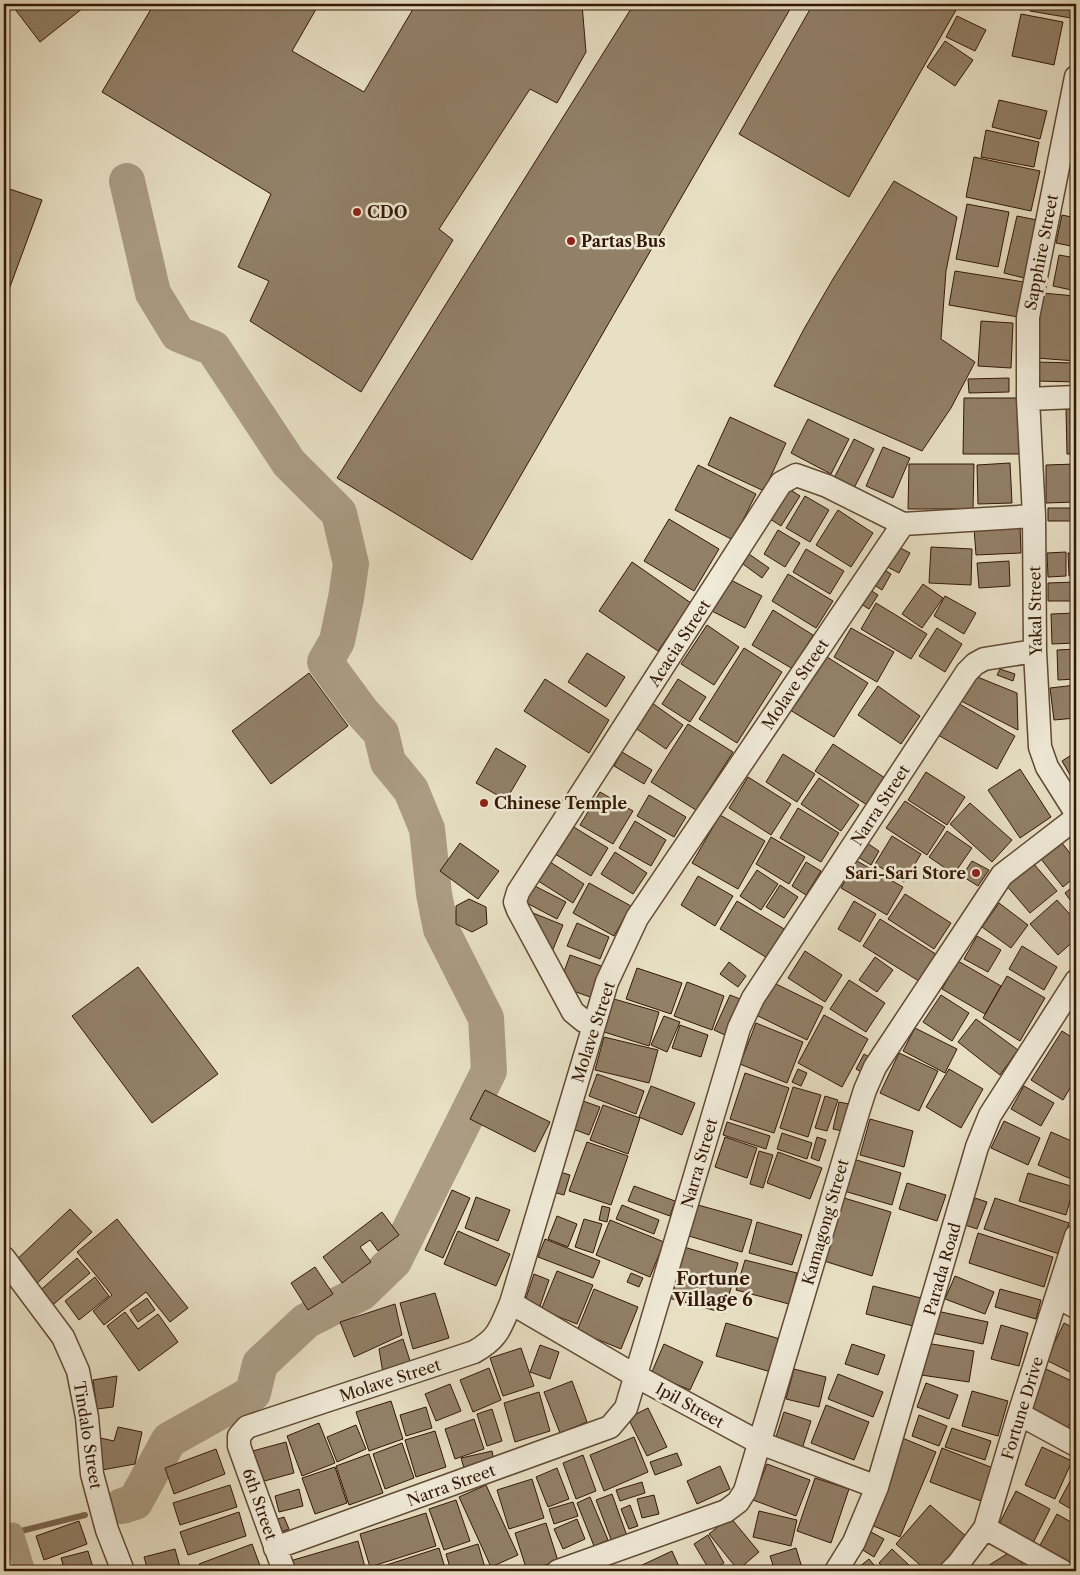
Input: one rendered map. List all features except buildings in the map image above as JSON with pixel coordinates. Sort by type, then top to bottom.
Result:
[{"type":"street","name":"Sapphire Street","points":[[1028,399],[1028,318],[1076,78]]},
{"type":"street","points":[[1028,399],[1076,397]]},
{"type":"street","name":"Yakal Street","points":[[1028,399],[1034,516],[1034,651],[1040,747],[1047,767],[1076,812]]},
{"type":"street","name":"Acacia Street","points":[[594,1025],[584,1021],[573,1012],[518,910],[515,902],[518,892],[781,483],[796,476],[808,478],[903,524]]},
{"type":"street","points":[[903,524],[1034,516]]},
{"type":"street","name":"Molave Street","points":[[239,1436],[247,1427],[474,1352],[487,1345],[498,1334],[511,1303],[607,982],[637,918],[903,524]]},
{"type":"street","name":"Narra Street","points":[[275,1548],[610,1428],[626,1408],[739,1028],[753,998],[967,672],[974,664],[984,659],[1034,651]]},
{"type":"street","name":"Kamagong Street","points":[[558,1571],[726,1511],[738,1502],[745,1491],[760,1443],[864,1090],[875,1067],[1002,875],[1076,818]]},
{"type":"street","name":"Parada Road","points":[[836,1571],[854,1542],[878,1487],[977,1147],[990,1115],[1076,981]]},
{"type":"street","name":"Fortune Drive","points":[[951,1571],[985,1528],[1019,1414],[1067,1302],[1076,1236]]},
{"type":"street","name":"Tindalo Street","points":[[4,1258],[63,1337],[78,1371],[87,1417],[92,1474],[107,1530],[123,1571]]},
{"type":"street","name":"Ipil Street","points":[[511,1303],[636,1376],[760,1443],[878,1487]]},
{"type":"street","points":[[1019,1414],[1076,1445]]},
{"type":"street","name":"6th Street","points":[[239,1436],[239,1446],[284,1571]]},
{"type":"street","points":[[985,1528],[1062,1571]]},
{"type":"waterway","points":[[122,1506],[135,1502],[169,1440],[253,1393],[260,1364],[306,1321],[361,1293],[394,1261],[489,1071],[486,1018],[441,929],[434,894],[427,829],[411,790],[388,762],[381,733],[361,711],[325,662],[337,641],[351,564],[339,513],[289,463],[213,348],[178,334],[153,293],[127,181]]},
{"type":"waterway","points":[[13,1533],[85,1515]]},
{"type":"waterway","points":[[13,1533],[25,1571]]},
{"type":"place","name":"CDO","points":[[357,212]]},
{"type":"place","name":"Partas Bus","points":[[571,241]]},
{"type":"place","name":"Chinese Temple","points":[[484,803]]},
{"type":"place","name":"Sari-Sari Store","points":[[976,873]]},
{"type":"district","name":"Fortune Village 6","points":[[713,1289]]}]
